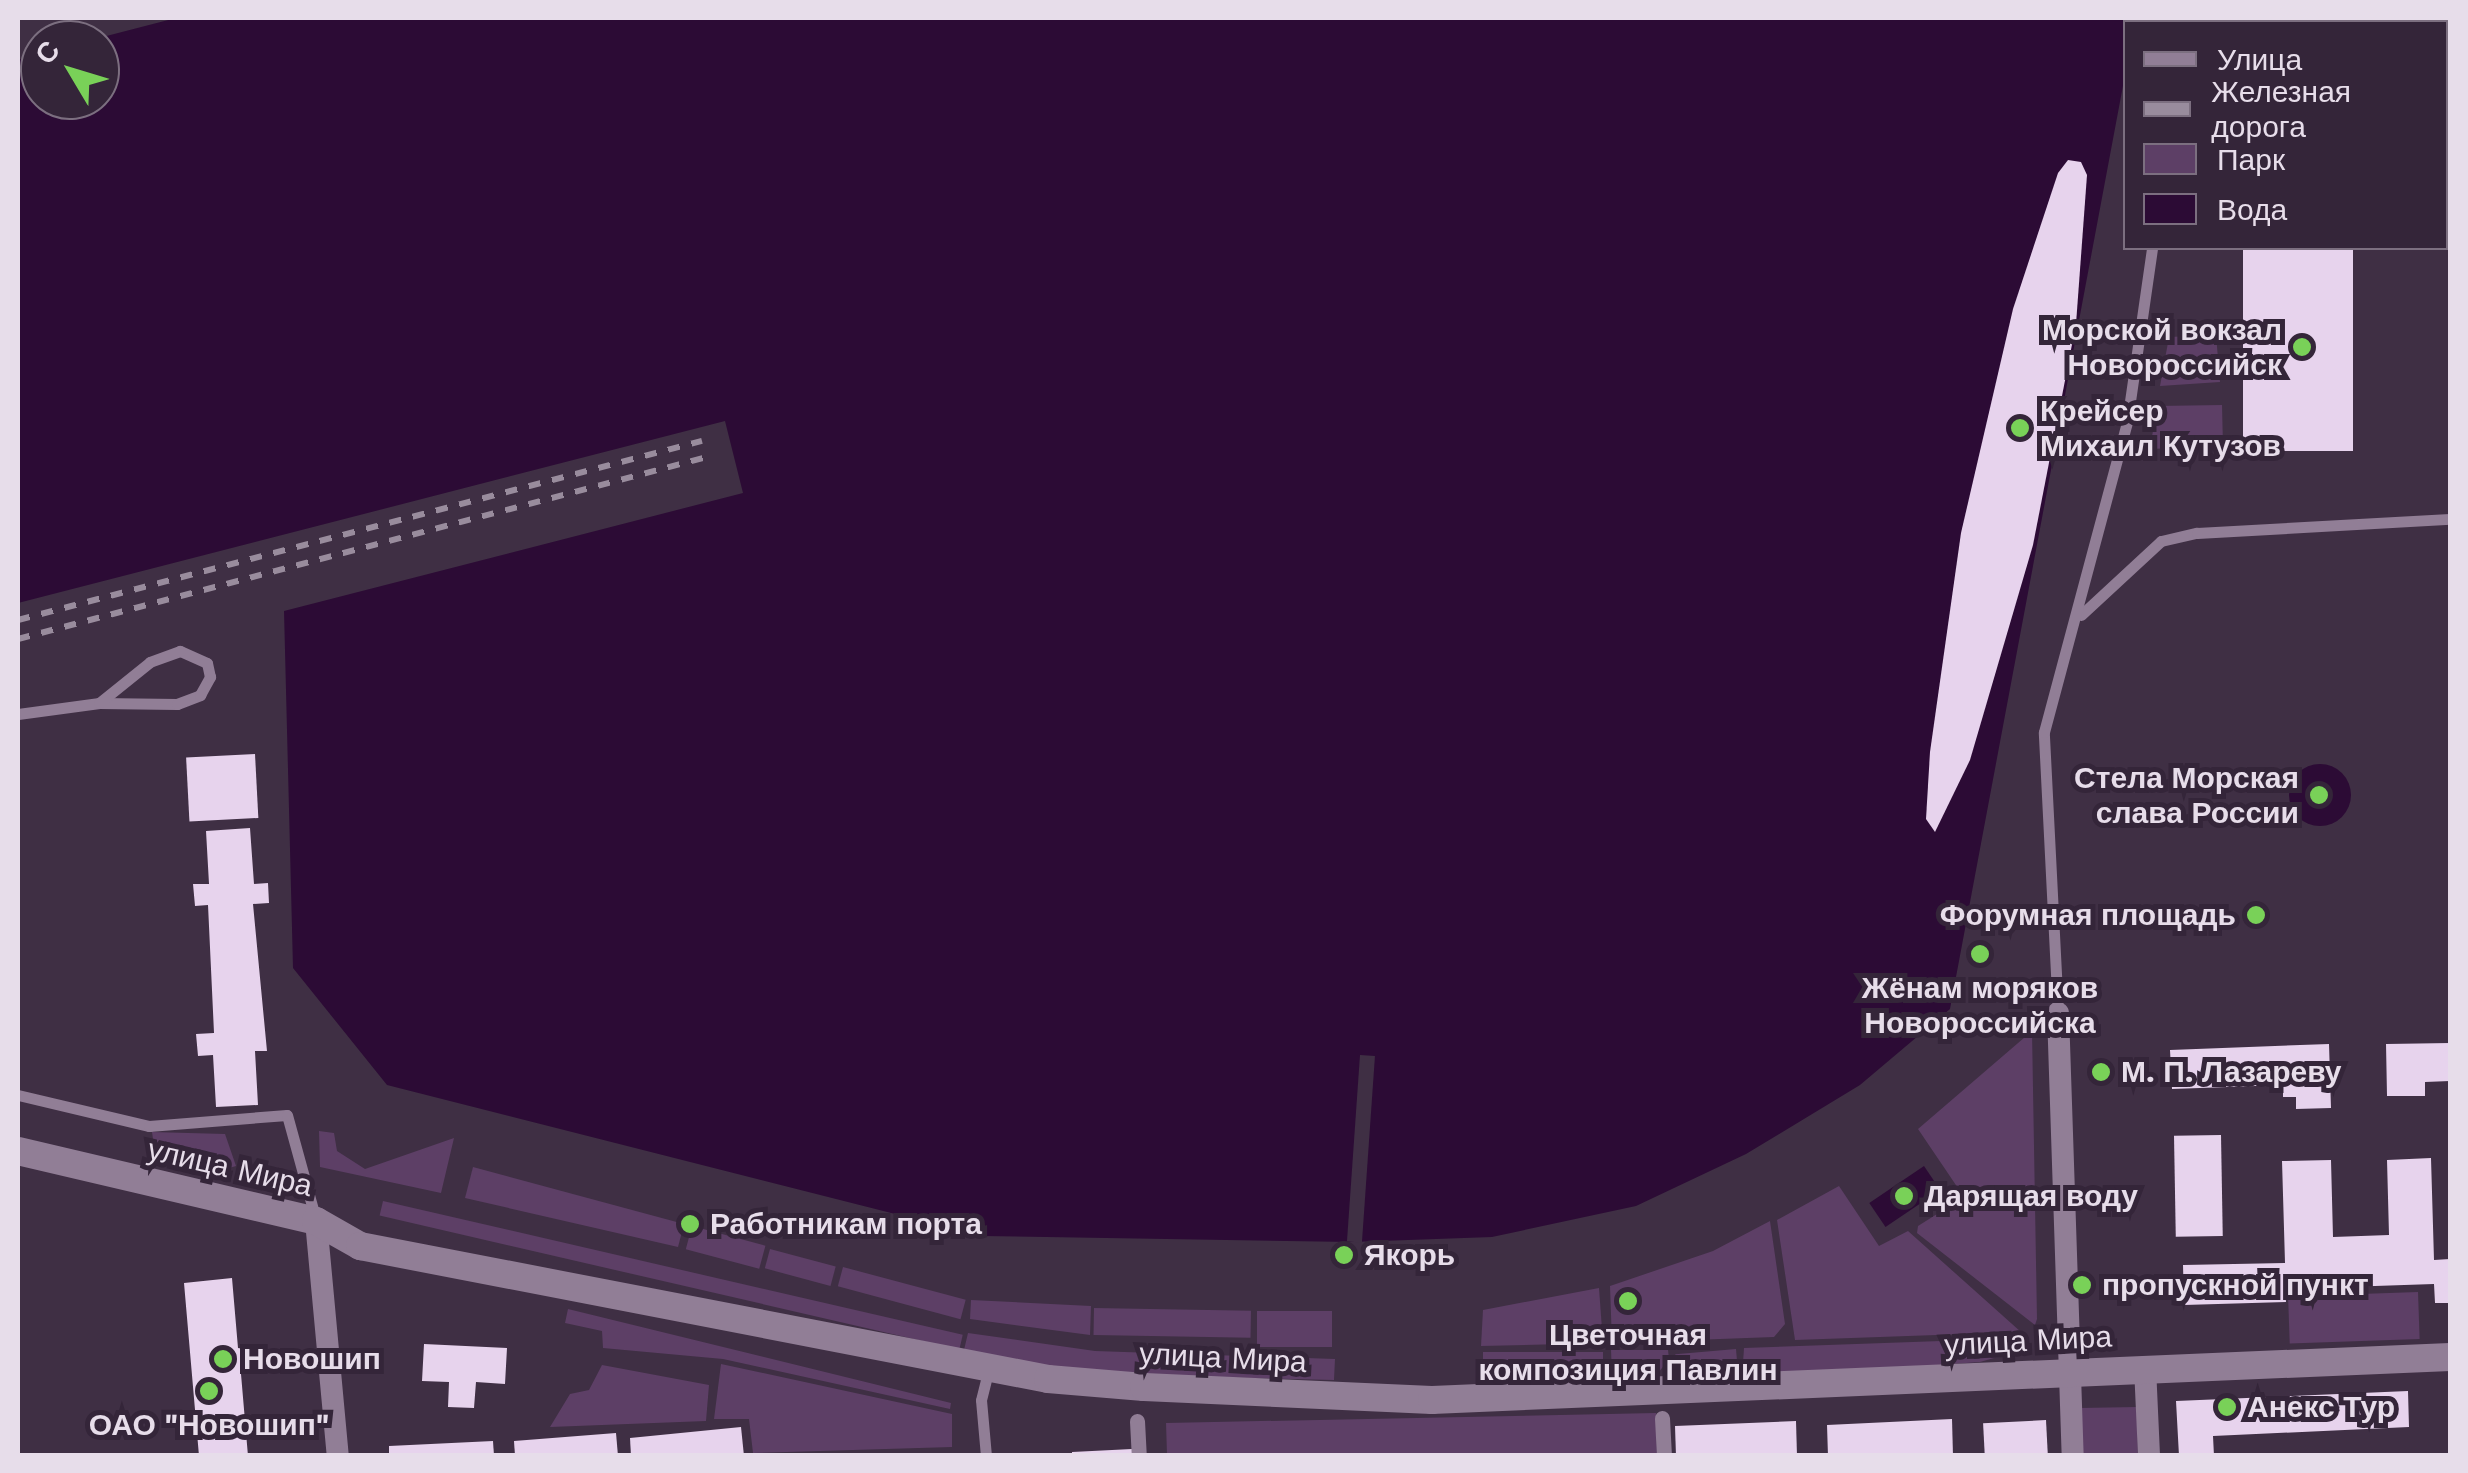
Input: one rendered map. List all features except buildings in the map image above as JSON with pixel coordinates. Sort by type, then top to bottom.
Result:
[{"type":"street","points":[[2058,1013],[2073,1456]]},
{"type":"street","name":"улица Мира","points":[[18,1152],[316,1221],[360,1246],[989,1367],[1144,1387],[1432,1400],[1780,1390],[2145,1367],[2450,1358]]},
{"type":"street","points":[[316,1221],[338,1456]]},
{"type":"street","points":[[2145,1367],[2149,1456]]},
{"type":"street","points":[[1662,1418],[1664,1456]]},
{"type":"street","points":[[1137,1421],[1138,1456]]},
{"type":"lane","points":[[2058,1013],[2044,732],[2078,618],[2127,422],[2152,250]]},
{"type":"lane","points":[[2078,618],[2161,541],[2197,533],[2450,519]]},
{"type":"lane","points":[[18,714],[99,703],[177,704],[200,695],[210,678],[207,662],[180,651],[150,662],[99,703]]},
{"type":"lane","points":[[18,1095],[149,1126],[287,1115],[316,1221]]},
{"type":"lane","points":[[986,1456],[981,1400],[989,1367]]},
{"type":"green space","points":[[2216,335],[2220,382],[2160,386],[2169,337]]},
{"type":"green space","points":[[2222,405],[2223,446],[2150,449],[2157,406]]},
{"type":"green space","points":[[2032,1031],[2035,1325],[1917,1233],[1918,1226],[1964,1197],[1918,1129]]},
{"type":"green space","points":[[319,1131],[334,1133],[337,1151],[365,1169],[454,1138],[441,1193],[320,1167]]},
{"type":"green space","points":[[152,1132],[225,1134],[236,1166],[226,1169],[155,1153]]},
{"type":"green space","points":[[473,1167],[684,1224],[678,1247],[465,1198]]},
{"type":"green space","points":[[1839,1186],[1879,1246],[1908,1231],[2021,1332],[1795,1340],[1777,1220]]},
{"type":"green space","points":[[383,1201],[963,1335],[959,1349],[380,1216]]},
{"type":"green space","points":[[1770,1221],[1785,1324],[1774,1337],[1612,1343],[1610,1286],[1713,1251]]},
{"type":"green space","points":[[692,1226],[765,1246],[759,1269],[686,1249]]},
{"type":"green space","points":[[770,1249],[836,1267],[831,1286],[765,1268]]},
{"type":"green space","points":[[843,1267],[966,1300],[960,1319],[838,1286]]},
{"type":"green space","points":[[1599,1288],[1603,1343],[1481,1346],[1483,1310]]},
{"type":"green space","points":[[2418,1292],[2420,1339],[2290,1344],[2288,1297]]},
{"type":"green space","points":[[971,1300],[1091,1306],[1090,1335],[970,1319]]},
{"type":"green space","points":[[1094,1308],[1251,1311],[1251,1338],[1094,1335]]},
{"type":"green space","points":[[568,1309],[951,1403],[950,1409],[723,1359],[603,1348],[602,1331],[565,1323]]},
{"type":"green space","points":[[1257,1311],[1332,1311],[1332,1347],[1257,1347]]},
{"type":"green space","points":[[968,1333],[1095,1351],[1335,1359],[1334,1380],[1094,1374],[964,1350]]},
{"type":"green space","points":[[2026,1338],[2015,1352],[1980,1362],[1754,1378],[1743,1363],[1744,1348]]},
{"type":"green space","points":[[1736,1349],[1737,1361],[1676,1366],[1675,1354]]},
{"type":"green space","points":[[1611,1350],[1668,1350],[1669,1359],[1655,1377],[1612,1375]]},
{"type":"green space","points":[[1483,1352],[1603,1352],[1603,1376],[1483,1376]]},
{"type":"green space","points":[[721,1364],[952,1414],[952,1447],[753,1453],[749,1419],[714,1419]]},
{"type":"green space","points":[[602,1365],[709,1385],[706,1421],[550,1427],[570,1394],[589,1390]]},
{"type":"green space","points":[[2137,1407],[2138,1455],[2081,1456],[2080,1408]]},
{"type":"green space","points":[[1656,1413],[1657,1455],[1167,1455],[1166,1423]]},
{"type":"water","points":[[176,18],[2136,18],[2123,20],[2123,86],[1950,1009],[1860,1085],[1746,1154],[1636,1206],[1492,1237],[1352,1242],[982,1236],[387,1085],[293,968],[284,611],[743,493],[725,421],[18,603],[18,60],[20,120],[120,120],[120,32]]},
{"type":"water","points":[[2320,764],[2342,773],[2351,795],[2342,817],[2320,826],[2298,817],[2289,795],[2298,773]]},
{"type":"water","name":"Дарящая воду","points":[[1924,1166],[1940,1190],[1886,1227],[1869,1203]]},
{"type":"pier","points":[[1360,1055],[1375,1056],[1362,1243],[1347,1242]]},
{"type":"railway","points":[[18,620],[702,441]]},
{"type":"railway","points":[[18,639],[707,457]]},
{"type":"place","name":"Морской вокзал Новороссийск","points":[[2302,347]]},
{"type":"place","name":"Крейсер Михаил Кутузов","points":[[2020,428]]},
{"type":"place","name":"Стела Морская слава России","points":[[2319,795]]},
{"type":"place","name":"Форумная площадь","points":[[2256,915]]},
{"type":"place","name":"Жёнам моряков Новороссийска","points":[[1980,954]]},
{"type":"place","name":"М. П. Лазареву","points":[[2101,1072]]},
{"type":"place","name":"Дарящая воду","points":[[1904,1196]]},
{"type":"place","name":"Работникам порта","points":[[690,1224]]},
{"type":"place","name":"Якорь","points":[[1344,1255]]},
{"type":"place","name":"пропускной пункт","points":[[2082,1285]]},
{"type":"place","name":"Цветочная композиция Павлин","points":[[1628,1301]]},
{"type":"place","name":"Новошип","points":[[223,1359]]},
{"type":"place","name":"ОАО \"Новошип\"","points":[[209,1391]]},
{"type":"place","name":"Анекс Тур","points":[[2227,1407]]}]
